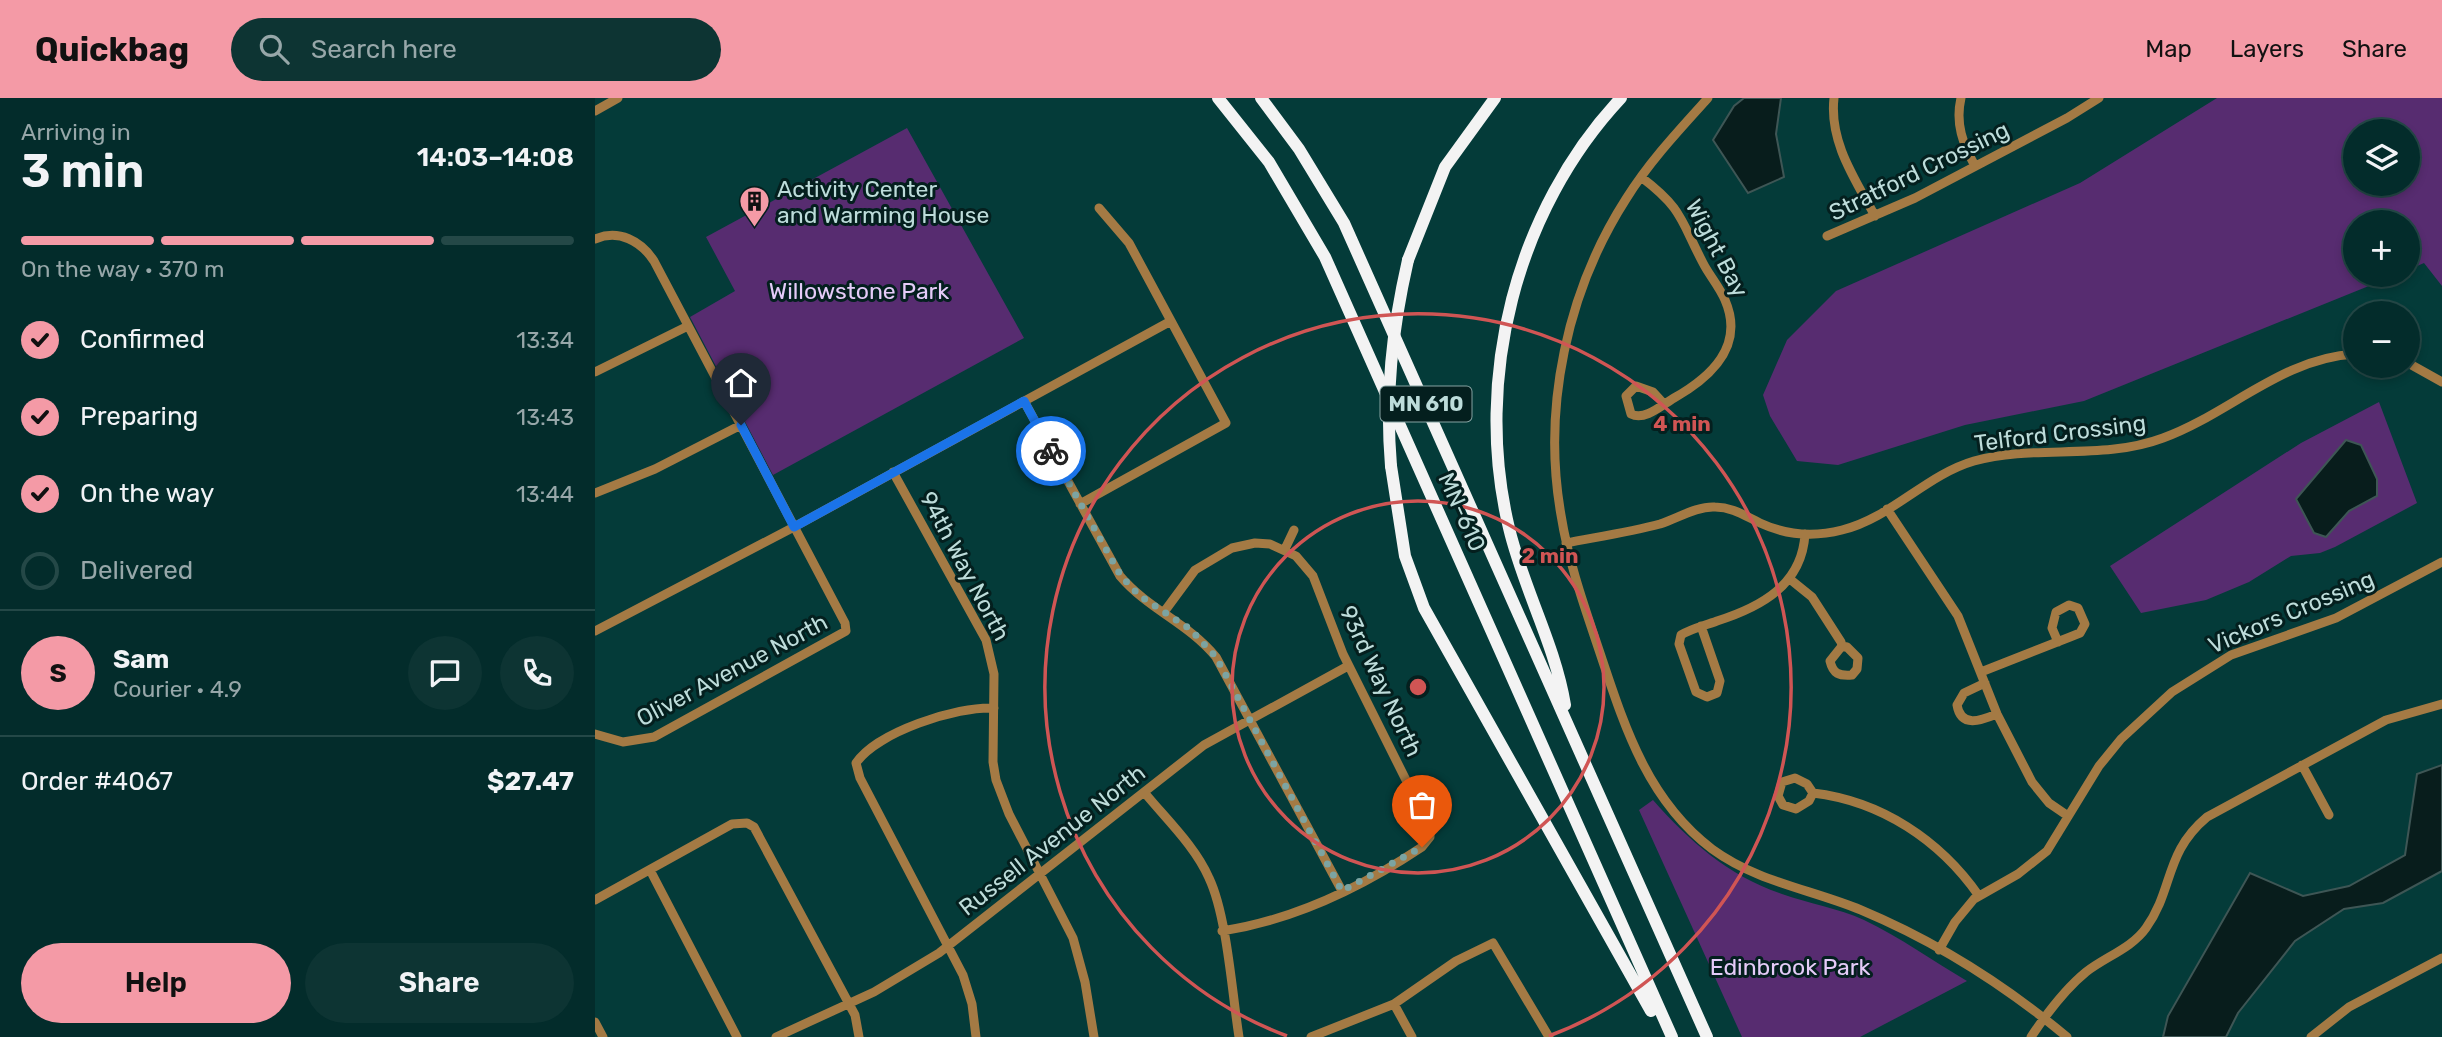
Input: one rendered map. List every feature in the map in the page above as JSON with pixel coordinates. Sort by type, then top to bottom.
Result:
[{"type":"highway","name":"MN-610","points":[[1218,98],[1269,162],[1325,257],[1672,1037]]},
{"type":"highway","name":"MN-610","points":[[1261,98],[1299,149],[1344,223],[1707,1037]]},
{"type":"highway","points":[[1495,98],[1445,167],[1408,260],[1396,312],[1388,371],[1386,415],[1405,556],[1424,608],[1626,962],[1664,1037]]},
{"type":"highway","points":[[1568,723],[1561,678],[1516,556],[1505,508],[1497,453],[1499,372],[1514,293],[1543,214],[1582,147],[1621,98]]},
{"type":"street","points":[[595,111],[618,98]]},
{"type":"street","points":[[1708,98],[1641,177],[1598,251],[1566,343],[1555,442],[1557,487],[1566,543],[1632,745],[1655,788],[1686,826],[1714,850],[1763,878],[1865,912],[1939,950],[2044,1018],[2067,1037]]},
{"type":"street","points":[[1834,98],[1834,125],[1840,149],[1875,216]]},
{"type":"street","points":[[1961,98],[1958,111],[1961,136],[1975,166]]},
{"type":"street","name":"Stratford Crossing","points":[[1827,236],[1875,216],[1975,166],[2067,118],[2099,98]]},
{"type":"street","name":"Wight Bay","points":[[1641,177],[1672,202],[1684,219],[1702,261],[1724,296],[1731,324],[1729,339],[1718,365],[1696,385],[1664,404]]},
{"type":"street","points":[[1080,504],[1226,423],[1129,243],[1099,208]]},
{"type":"street","points":[[595,239],[614,235],[627,237],[647,250],[794,527]]},
{"type":"street","points":[[595,632],[794,527],[1171,321]]},
{"type":"street","points":[[595,372],[688,326]]},
{"type":"street","name":"Telford Crossing","points":[[1566,543],[1657,524],[1711,506],[1731,509],[1770,527],[1805,534],[1846,529],[1972,462],[1993,457],[2115,449],[2162,439],[2309,363],[2343,356]]},
{"type":"street","points":[[2420,370],[2442,382]]},
{"type":"street","points":[[1024,401],[1121,576],[1140,596],[1190,629],[1210,650],[1342,891],[1289,917],[1222,931]]},
{"type":"street","points":[[595,493],[655,469],[741,425]]},
{"type":"street","name":"94th Way North","points":[[893,472],[986,640],[994,674],[993,762],[996,780],[1009,814],[1063,915],[1081,961],[1094,1037]]},
{"type":"street","points":[[1887,509],[1958,616],[1997,714],[2032,782],[2049,803],[2068,816]]},
{"type":"street","name":"Oliver Avenue North","points":[[595,734],[623,742],[654,737],[846,632],[845,623],[794,527]]},
{"type":"street","points":[[1164,612],[1195,570],[1232,548],[1263,543],[1285,550],[1294,530]]},
{"type":"street","points":[[1701,626],[1720,681],[1717,693],[1707,697],[1696,692],[1679,644],[1681,635],[1701,626],[1741,612],[1772,596],[1791,580],[1803,555],[1805,534]]},
{"type":"street","name":"93rd Way North","points":[[1285,550],[1304,564],[1313,576],[1348,666],[1426,815],[1430,837],[1416,851],[1342,891]]},
{"type":"street","name":"Vickors Crossing","points":[[1939,950],[1955,922],[1979,896],[2033,864],[2047,851],[2121,739],[2172,692],[2231,655],[2336,618],[2442,562]]},
{"type":"street","points":[[1791,580],[1812,597],[1842,646]]},
{"type":"street","points":[[1981,672],[2057,642]]},
{"type":"street","name":"Russell Avenue North","points":[[776,1037],[850,1004],[947,947],[1204,745],[1348,666]]},
{"type":"street","points":[[1985,683],[1964,693],[1957,705],[1958,713],[1963,719],[1976,722],[1997,714]]},
{"type":"street","points":[[2031,1037],[2074,982],[2144,931],[2156,910],[2176,853],[2195,827],[2220,808],[2386,720],[2442,704]]},
{"type":"street","points":[[976,1037],[968,988],[860,778],[856,763],[868,751],[928,719],[964,709],[994,708]]},
{"type":"street","points":[[2302,765],[2329,815]]},
{"type":"street","points":[[1145,792],[1205,869],[1215,893],[1239,1037]]},
{"type":"street","points":[[1812,793],[1872,808],[1917,833],[1956,867],[1979,896]]},
{"type":"street","points":[[595,900],[732,824],[747,824],[759,833],[850,1004],[858,1023],[859,1037]]},
{"type":"street","points":[[650,870],[737,1037]]},
{"type":"street","points":[[1311,1037],[1394,1004],[1456,961],[1493,943],[1549,1037]]},
{"type":"street","points":[[2311,1037],[2332,1018],[2442,958]]},
{"type":"street","points":[[1394,1004],[1412,1037]]},
{"type":"street","points":[[595,1022],[603,1037]]},
{"type":"green space","points":[[2217,98],[2442,98],[2442,286],[2424,263],[2420,265],[2420,210],[2343,210],[2343,287],[2366,287],[2084,401],[1965,425],[1838,465],[1797,461],[1770,416],[1763,395],[1787,340],[1836,291],[2080,183]]},
{"type":"green space","name":"Willowstone Park","points":[[907,128],[1024,338],[773,475],[690,317],[735,291],[706,237]]},
{"type":"green space","points":[[2379,402],[2417,503],[2335,547],[2320,553],[2291,556],[2249,582],[2206,600],[2141,613],[2110,566],[2301,443]]},
{"type":"green space","name":"Edinbrook Park","points":[[1653,800],[1681,830],[1711,856],[1745,878],[1782,894],[1864,920],[1967,981],[1860,1037],[1742,1037],[1639,810]]},
{"type":"water","points":[[1744,98],[1781,98],[1776,134],[1784,177],[1748,193],[1713,140],[1734,106]]},
{"type":"water","points":[[2346,440],[2361,445],[2377,479],[2377,496],[2349,511],[2326,537],[2314,533],[2296,499]]},
{"type":"water","points":[[2442,765],[2442,871],[2383,903],[2344,909],[2295,941],[2238,1013],[2226,1037],[2163,1037],[2168,1016],[2250,873],[2303,896],[2349,886],[2405,855],[2417,774]]},
{"type":"way so far","points":[[1051,451],[1121,576],[1154,607],[1190,629],[1216,657],[1342,891],[1422,847]]},
{"type":"place","name":"Activity Center and Warming House","points":[[754,229]]},
{"type":"route","points":[[741,425],[794,527],[1024,401],[1051,451]]}]
